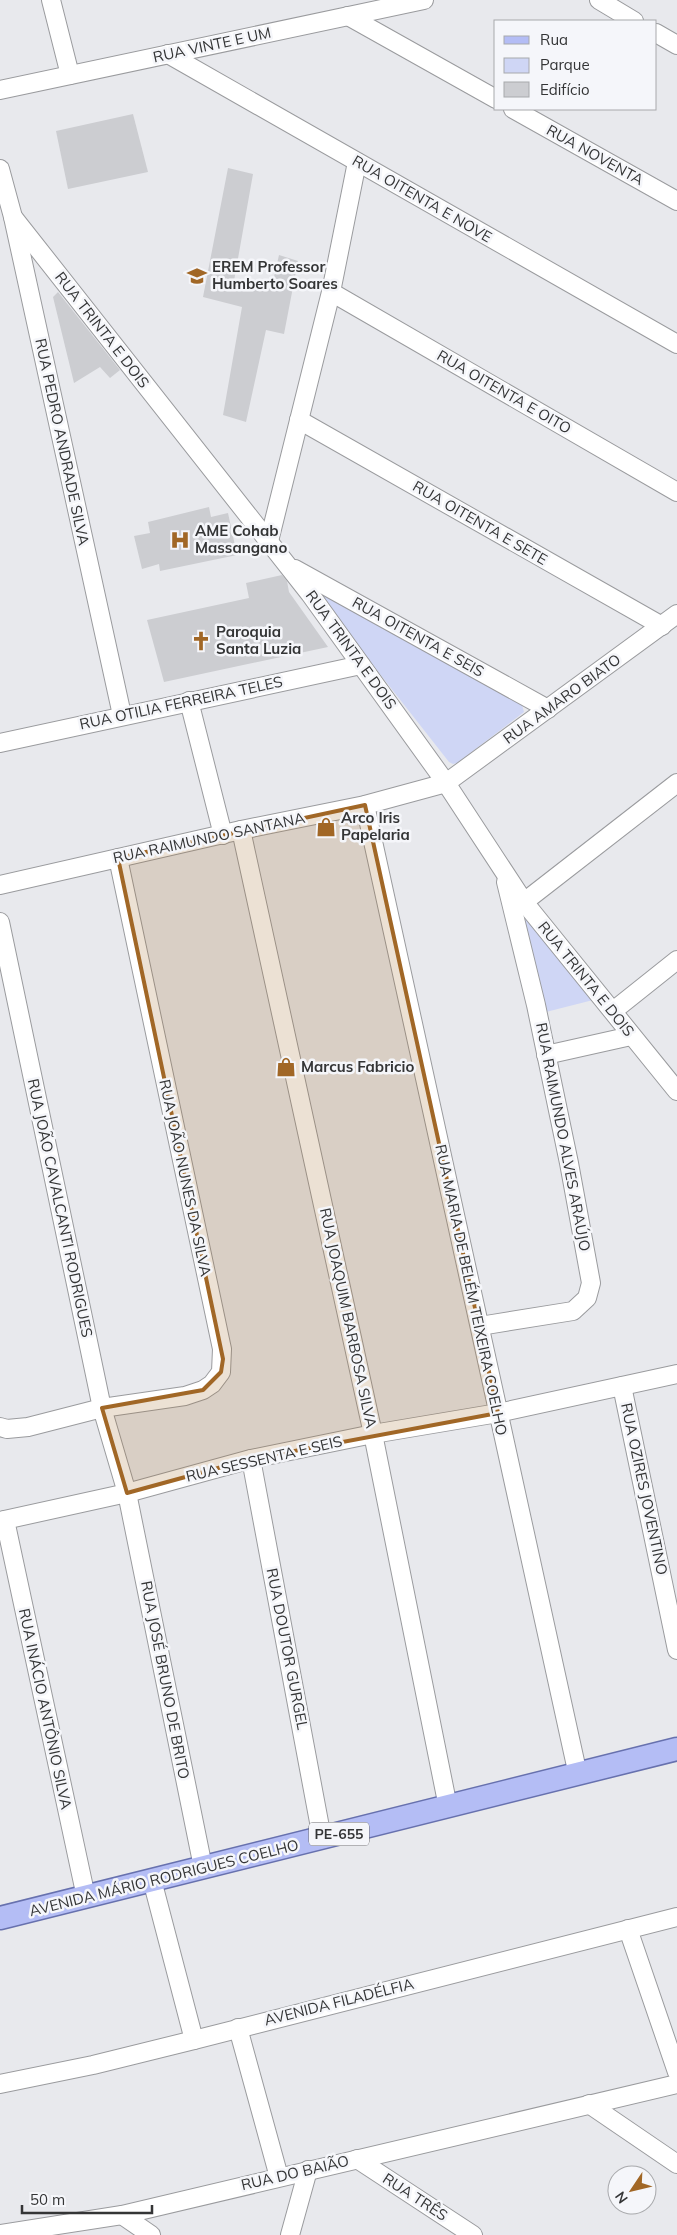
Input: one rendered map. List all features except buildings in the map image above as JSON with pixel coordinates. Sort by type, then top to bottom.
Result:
[{"type":"main road","name":"AVENIDA MÁRIO RODRIGUES COELHO","points":[[0,1918],[677,1749]]},
{"type":"street","points":[[52,0],[70,76]]},
{"type":"street","name":"RUA VINTE E UM","points":[[0,90],[424,0]]},
{"type":"street","points":[[600,0],[632,20]]},
{"type":"street","points":[[348,16],[494,98]]},
{"type":"street","points":[[657,34],[677,45]]},
{"type":"street","name":"RUA OITENTA E NOVE","points":[[168,54],[677,344]]},
{"type":"street","name":"RUA NOVENTA","points":[[515,110],[677,201]]},
{"type":"street","points":[[269,541],[331,292],[357,162]]},
{"type":"street","name":"RUA PEDRO ANDRADE SILVA","points":[[0,169],[13,217],[122,715]]},
{"type":"street","name":"RUA TRINTA E DOIS","points":[[13,217],[269,541],[446,783],[524,902],[677,1091]]},
{"type":"street","name":"RUA OITENTA E OITO","points":[[331,292],[677,492]]},
{"type":"street","name":"RUA OITENTA E SETE","points":[[299,420],[662,626]]},
{"type":"street","name":"RUA OITENTA E SEIS","points":[[287,565],[548,710]]},
{"type":"street","name":"RUA AMARO BIATO","points":[[446,783],[677,614]]},
{"type":"street","name":"RUA OTILIA FERREIRA TELES","points":[[0,743],[122,715],[361,665]]},
{"type":"street","points":[[190,701],[223,834]]},
{"type":"street","name":"RUA RAIMUNDO SANTANA","points":[[0,885],[241,830],[365,805],[446,783]]},
{"type":"street","points":[[524,902],[677,783]]},
{"type":"street","name":"RUA MARIA DE BELÉM TEIXEIRA COELHO","points":[[365,805],[578,1775]]},
{"type":"street","name":"RUA JOAQUIM BARBOSA SILVA","points":[[241,830],[373,1434],[448,1807]]},
{"type":"street","name":"RUA JOÃO NUNES DA SILVA","points":[[0,1427],[7,1429],[28,1427],[102,1408],[185,1396],[203,1390],[212,1384],[221,1372],[222,1349],[118,858]]},
{"type":"street","name":"RUA RAIMUNDO ALVES ARAÚJO","points":[[480,1326],[573,1311],[581,1306],[590,1291],[590,1271],[546,1055],[502,866]]},
{"type":"street","name":"RUA JOÃO CAVALCANTI RODRIGUES","points":[[0,922],[102,1408],[127,1493]]},
{"type":"street","points":[[613,1011],[677,960]]},
{"type":"street","points":[[546,1055],[631,1036]]},
{"type":"street","name":"RUA SESSENTA E SEIS","points":[[2,1521],[127,1493],[251,1459],[373,1434],[498,1413],[677,1374]]},
{"type":"street","name":"RUA OZIRES JOVENTINO","points":[[622,1386],[677,1650]]},
{"type":"street","name":"RUA DOUTOR GURGEL","points":[[251,1459],[322,1838]]},
{"type":"street","name":"RUA JOSÉ BRUNO DE BRITO","points":[[127,1493],[203,1867]]},
{"type":"street","name":"RUA INÁCIO ANTÔNIO SILVA","points":[[2,1521],[86,1897]]},
{"type":"street","points":[[152,1880],[194,2040]]},
{"type":"street","name":"AVENIDA FILADÉLFIA","points":[[0,2084],[93,2065],[677,1917]]},
{"type":"street","points":[[628,1928],[677,2072]]},
{"type":"street","points":[[238,2028],[279,2177]]},
{"type":"street","name":"RUA DO BAIÃO","points":[[0,2234],[122,2215],[677,2084]]},
{"type":"street","points":[[589,2104],[677,2164]]},
{"type":"street","name":"RUA TRÊS","points":[[357,2159],[473,2235]]},
{"type":"street","points":[[290,2235],[308,2170]]},
{"type":"street","points":[[122,2215],[151,2235]]},
{"type":"highlighted area","points":[[365,805],[498,1413],[251,1459],[127,1493],[102,1408],[203,1390],[221,1372],[223,1359],[118,858]]},
{"type":"green space","points":[[327,594],[522,705],[524,712],[457,763],[449,762],[321,599],[322,595]]},
{"type":"green space","points":[[517,902],[597,999],[542,1013]]},
{"type":"place","name":"EREM Professor Humberto Soares","points":[[197,276]]},
{"type":"place","name":"AME Cohab Massangano","points":[[180,540]]},
{"type":"place","name":"Paroquia Santa Luzia","points":[[201,641]]},
{"type":"place","name":"Arco Iris Papelaria","points":[[326,827]]},
{"type":"place","name":"Marcus Fabricio","points":[[286,1067]]}]
